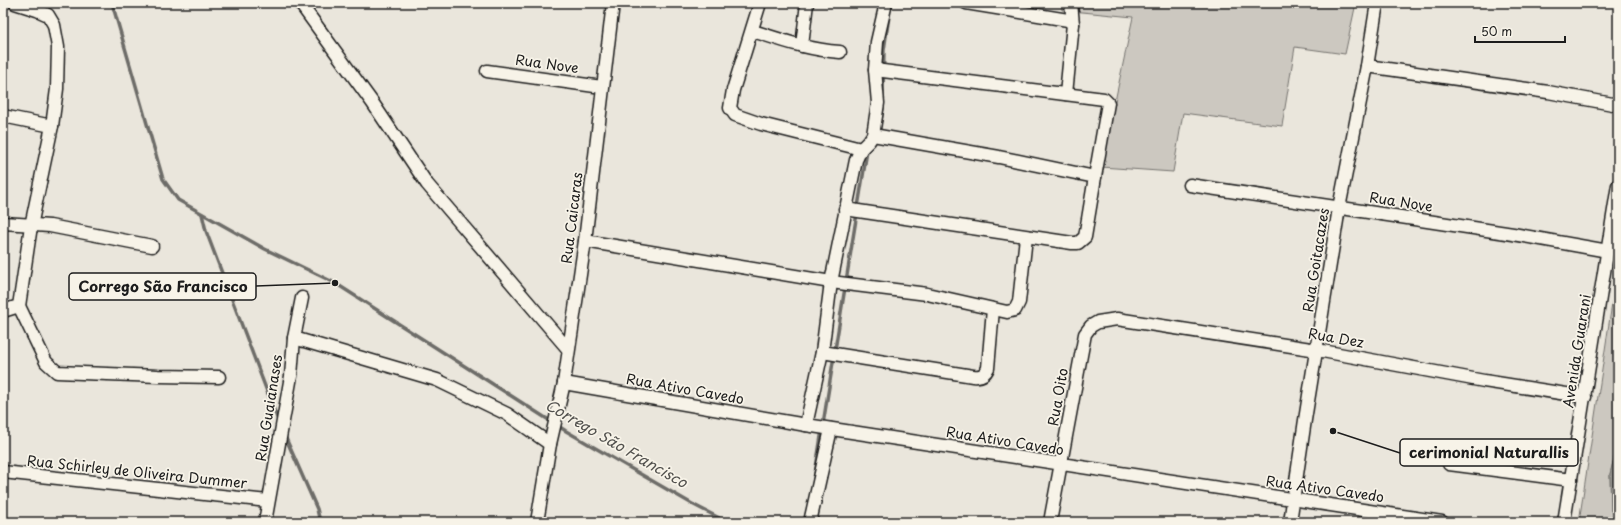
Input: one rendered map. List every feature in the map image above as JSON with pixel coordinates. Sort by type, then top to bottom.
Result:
[{"type":"street","points":[[300,3],[372,102],[427,184],[568,349]]},
{"type":"street","name":"Rua Caicaras","points":[[538,522],[551,440],[564,383],[584,241],[613,3]]},
{"type":"street","points":[[760,3],[753,30],[733,90],[730,108],[731,111],[735,115],[761,124],[861,149]]},
{"type":"street","points":[[802,46],[807,3]]},
{"type":"street","points":[[806,425],[822,352],[831,282],[856,160],[861,149],[873,135],[878,103],[875,70],[877,42],[886,3]]},
{"type":"street","points":[[966,3],[1068,20],[1073,24]]},
{"type":"street","points":[[1066,94],[1073,24],[1071,3]]},
{"type":"street","name":"Rua Goitacazes","points":[[1290,522],[1339,208],[1367,66],[1377,3]]},
{"type":"street","points":[[18,4],[48,15],[54,25],[58,54],[52,126],[31,226],[19,306],[46,362],[57,372],[219,377]]},
{"type":"street","points":[[753,30],[802,46],[824,51],[840,52]]},
{"type":"street","points":[[1367,66],[1548,92],[1618,105]]},
{"type":"street","points":[[845,209],[1072,244],[1078,243],[1085,237],[1108,103],[1104,99],[875,70]]},
{"type":"street","name":"Rua Nove","points":[[487,71],[602,87]]},
{"type":"street","points":[[3,116],[52,126]]},
{"type":"street","points":[[873,135],[999,157],[1095,178]]},
{"type":"street","name":"Rua Nove","points":[[1190,185],[1513,234],[1608,251]]},
{"type":"street","name":"Avenida Guarani","points":[[1564,522],[1618,185]]},
{"type":"street","points":[[3,224],[50,226],[152,246]]},
{"type":"street","points":[[584,241],[831,282],[927,294],[1012,312],[1018,308],[1026,236]]},
{"type":"street","name":"Rua Guaianases","points":[[265,522],[280,443],[291,376],[294,338],[302,298]]},
{"type":"street","points":[[3,311],[19,306]]},
{"type":"street","points":[[822,352],[980,376],[986,372],[988,368],[993,309]]},
{"type":"street","name":"Rua Dez","points":[[1085,334],[1091,326],[1098,322],[1117,319],[1317,350],[1484,381],[1585,397]]},
{"type":"street","name":"Rua Oito","points":[[1050,522],[1062,465],[1085,334]]},
{"type":"street","points":[[294,338],[437,380],[507,414],[551,440]]},
{"type":"street","name":"Rua Ativo Cavedo","points":[[564,383],[831,429],[1442,522]]},
{"type":"street","points":[[810,522],[831,429]]},
{"type":"street","points":[[1449,464],[1571,480]]},
{"type":"street","name":"Rua Schirley de Oliveira Dummer","points":[[3,472],[268,501]]},
{"type":"shaded area","points":[[1061,3],[1356,3],[1345,54],[1295,47],[1282,126],[1183,113],[1173,172],[1101,167],[1133,17],[1062,10]]},
{"type":"shaded area","points":[[1618,264],[1618,443],[1610,474],[1611,511],[1618,516],[1618,522],[1579,522]]},
{"type":"water","points":[[1618,443],[1618,516],[1611,511],[1610,474]]},
{"type":"waterway","name":"Corrego São Francisco","points":[[112,3],[163,179],[178,200],[265,249],[335,283],[566,431],[694,505],[727,522]]},
{"type":"waterway","points":[[883,97],[884,50],[889,16]]},
{"type":"waterway","points":[[881,121],[883,108]]},
{"type":"waterway","points":[[814,480],[867,151],[869,149]]},
{"type":"waterway","points":[[202,214],[206,231],[279,423]]},
{"type":"waterway","points":[[284,434],[317,509],[320,522]]},
{"type":"place","name":"Corrego São Francisco","points":[[335,283]]},
{"type":"place","name":"cerimonial Naturallis","points":[[1333,431]]}]
